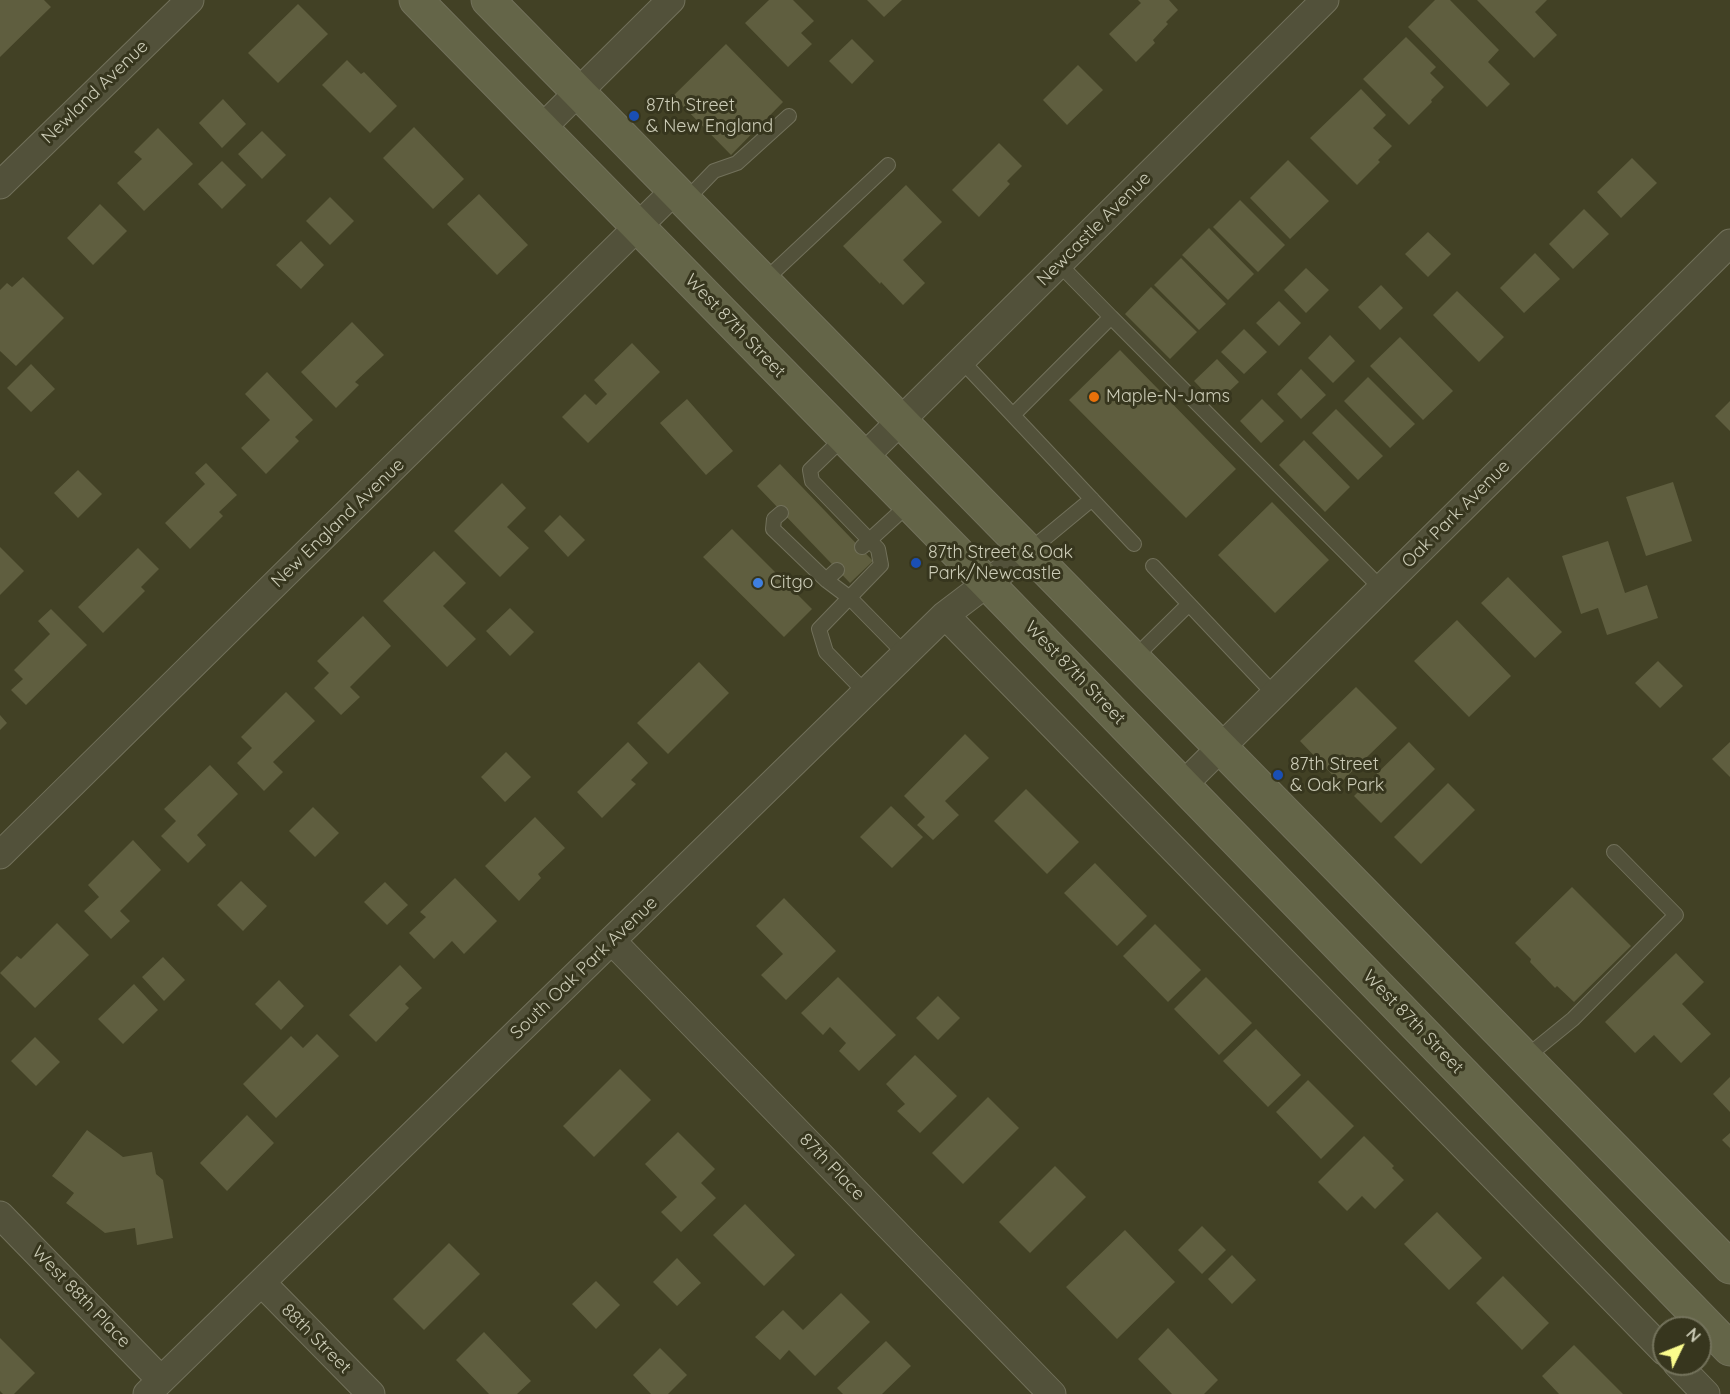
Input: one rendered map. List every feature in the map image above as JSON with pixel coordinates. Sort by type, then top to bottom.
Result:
[{"type":"main road","name":"West 87th Street","points":[[417,0],[987,583],[1730,1349]]},
{"type":"main road","points":[[488,0],[1730,1267]]},
{"type":"street","name":"Newland Avenue","points":[[0,185],[190,0]]},
{"type":"street","points":[[542,128],[671,0]]},
{"type":"street","name":"Newcastle Avenue","points":[[854,447],[900,421],[1325,0]]},
{"type":"street","name":"New England Avenue","points":[[0,855],[638,227],[679,196]]},
{"type":"street","name":"Oak Park Avenue","points":[[1182,784],[1730,243]]},
{"type":"street","name":"South Oak Park Avenue","points":[[154,1387],[945,615],[1028,552]]},
{"type":"street","points":[[945,615],[1652,1339]]},
{"type":"street","name":"87th Place","points":[[612,941],[1052,1394]]},
{"type":"street","name":"West 88th Place","points":[[0,1215],[154,1387]]},
{"type":"street","name":"88th Street","points":[[261,1283],[370,1394]]},
{"type":"street","points":[[1689,1376],[1706,1394]]},
{"type":"lane","points":[[679,196],[714,171],[737,163],[789,116]]},
{"type":"lane","points":[[763,282],[888,165]]},
{"type":"lane","points":[[1059,264],[1381,588]]},
{"type":"lane","points":[[1013,415],[1111,317]]},
{"type":"lane","points":[[961,360],[1134,544]]},
{"type":"lane","points":[[854,447],[810,470],[808,485],[865,544],[878,549],[881,565],[819,629],[826,652],[866,693]]},
{"type":"lane","points":[[1028,552],[1092,499]]},
{"type":"lane","points":[[865,544],[909,504]]},
{"type":"lane","points":[[781,513],[774,519],[773,529],[826,580],[850,598],[905,654]]},
{"type":"lane","points":[[1153,566],[1274,694]]},
{"type":"lane","points":[[826,580],[837,570]]},
{"type":"lane","points":[[1133,659],[1189,604]]},
{"type":"lane","points":[[1525,1058],[1573,1019],[1676,915],[1614,852]]},
{"type":"building","points":[[0,0],[44,0],[51,7],[0,57]]},
{"type":"building","points":[[769,0],[793,0],[814,21],[801,33],[812,44],[788,67],[745,23]]},
{"type":"building","points":[[867,0],[902,0],[884,17]]},
{"type":"building","points":[[1138,0],[1169,0],[1178,10],[1153,40],[1155,43],[1136,62],[1109,34],[1141,3]]},
{"type":"building","points":[[1435,0],[1450,0],[1499,50],[1488,62],[1510,84],[1487,107],[1408,27]]},
{"type":"building","points":[[1477,0],[1547,0],[1535,12],[1557,35],[1534,58]]},
{"type":"building","points":[[298,4],[328,34],[278,83],[248,53]]},
{"type":"building","points":[[1406,37],[1436,67],[1430,73],[1444,87],[1409,125],[1363,79]]},
{"type":"building","points":[[852,39],[874,61],[852,84],[829,61]]},
{"type":"building","points":[[726,44],[783,102],[731,155],[673,96]]},
{"type":"building","points":[[347,60],[361,74],[364,72],[397,106],[370,133],[322,85]]},
{"type":"building","points":[[1078,65],[1103,90],[1067,125],[1043,100]]},
{"type":"building","points":[[1361,89],[1386,115],[1373,128],[1392,146],[1357,185],[1310,138]]},
{"type":"building","points":[[223,99],[246,124],[222,148],[199,123]]},
{"type":"building","points":[[414,127],[464,179],[433,209],[383,158]]},
{"type":"building","points":[[158,128],[193,164],[144,211],[117,183],[142,159],[134,152]]},
{"type":"building","points":[[262,131],[286,155],[262,179],[238,154]]},
{"type":"building","points":[[999,143],[1022,166],[1007,181],[1010,184],[979,217],[952,190]]},
{"type":"building","points":[[1632,158],[1657,183],[1621,218],[1597,192]]},
{"type":"building","points":[[1288,160],[1329,201],[1290,239],[1250,198]]},
{"type":"building","points":[[222,161],[246,185],[222,209],[198,184]]},
{"type":"building","points":[[906,185],[942,222],[903,260],[925,283],[903,305],[843,246]]},
{"type":"building","points":[[479,194],[528,245],[497,275],[447,224]]},
{"type":"building","points":[[330,197],[354,221],[330,245],[306,221]]},
{"type":"building","points":[[1240,200],[1285,245],[1258,272],[1213,227]]},
{"type":"building","points":[[100,204],[127,231],[93,265],[67,238]]},
{"type":"building","points":[[1584,209],[1609,234],[1573,269],[1549,244]]},
{"type":"building","points":[[1209,228],[1254,274],[1228,300],[1182,255]]},
{"type":"building","points":[[1428,232],[1451,254],[1428,277],[1405,254]]},
{"type":"building","points":[[301,241],[324,265],[301,289],[276,265]]},
{"type":"building","points":[[1535,253],[1560,279],[1524,313],[1500,288]]},
{"type":"building","points":[[1181,258],[1226,304],[1199,330],[1154,285]]},
{"type":"building","points":[[1306,268],[1329,290],[1306,313],[1284,290]]},
{"type":"building","points":[[23,277],[64,318],[16,366],[0,351],[0,290],[7,283],[12,287]]},
{"type":"building","points":[[1381,285],[1403,308],[1380,330],[1358,307]]},
{"type":"building","points":[[1151,287],[1197,332],[1170,359],[1125,314]]},
{"type":"building","points":[[1457,291],[1504,337],[1479,362],[1433,315]]},
{"type":"building","points":[[1279,301],[1301,323],[1279,346],[1256,323]]},
{"type":"building","points":[[352,322],[384,355],[355,382],[359,385],[336,408],[301,372]]},
{"type":"building","points":[[1244,329],[1267,352],[1244,374],[1221,352]]},
{"type":"building","points":[[1330,335],[1355,361],[1333,383],[1308,358]]},
{"type":"building","points":[[1400,337],[1453,391],[1423,420],[1370,366]]},
{"type":"building","points":[[632,343],[660,372],[588,443],[562,417],[585,394],[596,405],[607,394],[594,380]]},
{"type":"building","points":[[1120,350],[1236,469],[1186,518],[1069,400]]},
{"type":"building","points":[[1217,359],[1239,382],[1216,404],[1194,381]]},
{"type":"building","points":[[31,364],[55,389],[31,412],[7,388]]},
{"type":"building","points":[[1301,369],[1326,395],[1301,419],[1277,394]]},
{"type":"building","points":[[267,372],[313,420],[295,437],[299,441],[266,474],[241,448],[270,420],[245,394]]},
{"type":"building","points":[[1368,377],[1415,424],[1390,448],[1344,401]]},
{"type":"building","points":[[687,399],[733,451],[706,475],[660,423]]},
{"type":"building","points":[[1262,399],[1284,421],[1261,443],[1240,421]]},
{"type":"building","points":[[1730,401],[1730,431],[1715,416]]},
{"type":"building","points":[[1336,409],[1383,456],[1358,480],[1312,433]]},
{"type":"building","points":[[1304,440],[1350,487],[1325,512],[1279,465]]},
{"type":"building","points":[[206,463],[237,495],[219,512],[223,516],[190,549],[165,523],[205,484],[195,473]]},
{"type":"building","name":"Citgo","points":[[780,464],[873,561],[850,583],[757,486]]},
{"type":"building","points":[[78,470],[102,494],[78,518],[54,493]]},
{"type":"building","points":[[1673,482],[1692,541],[1646,556],[1626,497]]},
{"type":"building","points":[[502,483],[526,508],[507,527],[529,548],[500,577],[454,531]]},
{"type":"building","points":[[1272,502],[1329,560],[1275,613],[1218,555]]},
{"type":"building","points":[[560,515],[585,540],[568,557],[544,531]]},
{"type":"building","name":"Citgo","points":[[732,529],[812,609],[784,637],[703,557]]},
{"type":"building","points":[[1608,541],[1625,593],[1647,585],[1658,618],[1607,635],[1598,608],[1581,614],[1562,556]]},
{"type":"building","points":[[0,547],[24,571],[0,595]]},
{"type":"building","points":[[138,548],[159,569],[141,587],[145,591],[103,633],[78,607]]},
{"type":"building","points":[[434,551],[466,583],[443,606],[476,639],[447,667],[383,601]]},
{"type":"building","points":[[1508,577],[1562,632],[1535,658],[1481,603]]},
{"type":"building","points":[[510,608],[534,632],[510,656],[486,631]]},
{"type":"building","points":[[51,609],[87,645],[26,705],[11,690],[23,679],[14,670],[50,634],[38,621]]},
{"type":"building","points":[[363,616],[391,646],[350,687],[360,697],[341,715],[314,688],[329,673],[317,661]]},
{"type":"building","points":[[1457,620],[1511,676],[1469,717],[1414,661]]},
{"type":"building","points":[[1658,661],[1683,686],[1660,708],[1635,683]]},
{"type":"building","points":[[699,662],[729,693],[668,754],[637,723]]},
{"type":"building","points":[[1356,687],[1397,728],[1340,783],[1300,741]]},
{"type":"building","points":[[286,692],[315,721],[273,762],[283,772],[264,791],[237,763],[252,748],[241,737]]},
{"type":"building","points":[[0,715],[7,723],[0,730]]},
{"type":"building","points":[[965,734],[989,758],[945,801],[959,815],[933,840],[917,825],[925,817],[904,796]]},
{"type":"building","points":[[628,742],[648,763],[631,780],[636,784],[602,818],[577,792]]},
{"type":"building","points":[[1409,742],[1435,769],[1381,823],[1354,796]]},
{"type":"building","points":[[1730,742],[1730,777],[1712,759]]},
{"type":"building","points":[[506,752],[531,777],[505,802],[481,777]]},
{"type":"building","points":[[210,765],[238,794],[197,835],[206,845],[188,863],[161,836],[176,821],[164,809]]},
{"type":"building","points":[[1448,783],[1475,810],[1421,864],[1394,837]]},
{"type":"building","points":[[1026,789],[1079,842],[1047,874],[994,821]]},
{"type":"building","points":[[891,806],[923,837],[892,868],[860,837]]},
{"type":"building","points":[[313,807],[339,833],[315,857],[289,831]]},
{"type":"building","points":[[535,817],[565,848],[538,874],[541,878],[519,901],[485,866]]},
{"type":"building","points":[[133,840],[161,870],[120,911],[130,921],[111,939],[84,911],[99,897],[88,885]]},
{"type":"building","points":[[1095,863],[1147,916],[1117,946],[1064,893]]},
{"type":"building","points":[[455,878],[497,921],[464,954],[452,941],[434,959],[409,933],[426,917],[420,912]]},
{"type":"building","points":[[241,881],[267,906],[243,931],[217,905]]},
{"type":"building","points":[[385,882],[408,905],[387,925],[364,902]]},
{"type":"building","points":[[1572,887],[1631,946],[1574,1002],[1557,986],[1555,988],[1515,943]]},
{"type":"building","points":[[784,898],[836,951],[786,1000],[761,975],[783,954],[756,926]]},
{"type":"building","points":[[57,923],[89,955],[35,1008],[0,973],[17,956],[21,959]]},
{"type":"building","points":[[1155,924],[1201,970],[1168,1002],[1123,956]]},
{"type":"building","points":[[1676,953],[1704,982],[1682,1004],[1711,1034],[1681,1063],[1654,1035],[1635,1053],[1605,1022]]},
{"type":"building","points":[[163,957],[185,980],[164,1001],[142,977]]},
{"type":"building","points":[[400,965],[422,988],[405,1004],[409,1008],[376,1042],[349,1015]]},
{"type":"building","points":[[838,977],[896,1035],[859,1071],[839,1051],[846,1043],[830,1027],[823,1035],[801,1013]]},
{"type":"building","points":[[1206,977],[1252,1023],[1219,1055],[1174,1009]]},
{"type":"building","points":[[279,980],[304,1006],[281,1030],[255,1004]]},
{"type":"building","points":[[134,984],[158,1010],[123,1044],[98,1019]]},
{"type":"building","points":[[938,996],[960,1018],[938,1040],[916,1018]]},
{"type":"building","points":[[1256,1029],[1301,1075],[1268,1107],[1223,1061]]},
{"type":"building","points":[[317,1034],[339,1056],[276,1118],[243,1084],[291,1036],[303,1048]]},
{"type":"building","points":[[35,1037],[60,1062],[36,1086],[11,1061]]},
{"type":"building","points":[[915,1055],[957,1096],[920,1133],[897,1111],[905,1104],[886,1084]]},
{"type":"building","points":[[620,1069],[651,1100],[594,1157],[563,1126]]},
{"type":"building","points":[[1730,1077],[1730,1112],[1713,1094]]},
{"type":"building","points":[[1308,1080],[1354,1126],[1321,1159],[1276,1112]]},
{"type":"building","points":[[988,1097],[1019,1128],[963,1184],[932,1153]]},
{"type":"building","points":[[247,1115],[274,1143],[227,1191],[200,1163]]},
{"type":"building","points":[[87,1130],[123,1157],[152,1152],[156,1174],[163,1180],[173,1238],[137,1245],[135,1228],[105,1233],[66,1203],[74,1193],[52,1176]]},
{"type":"building","points":[[678,1132],[715,1169],[701,1183],[716,1198],[681,1232],[661,1212],[677,1197],[645,1164]]},
{"type":"building","points":[[1730,1133],[1730,1148],[1722,1140]]},
{"type":"building","points":[[1364,1136],[1394,1166],[1392,1168],[1404,1180],[1375,1209],[1362,1196],[1347,1211],[1318,1182]]},
{"type":"building","points":[[1055,1166],[1086,1197],[1030,1253],[999,1222]]},
{"type":"building","points":[[745,1204],[795,1255],[764,1286],[713,1235]]},
{"type":"building","points":[[1437,1212],[1482,1258],[1449,1290],[1404,1244]]},
{"type":"building","points":[[1202,1226],[1226,1250],[1202,1274],[1178,1250]]},
{"type":"building","points":[[1125,1230],[1175,1282],[1117,1339],[1066,1287]]},
{"type":"building","points":[[449,1243],[480,1274],[424,1330],[393,1299]]},
{"type":"building","points":[[1232,1255],[1256,1280],[1232,1304],[1208,1279]]},
{"type":"building","points":[[677,1258],[701,1283],[677,1306],[653,1282]]},
{"type":"building","points":[[1503,1276],[1549,1323],[1522,1350],[1476,1303]]},
{"type":"building","points":[[596,1281],[620,1305],[596,1329],[572,1304]]},
{"type":"building","points":[[841,1293],[870,1322],[815,1376],[789,1350],[780,1360],[755,1337],[783,1310],[803,1330]]},
{"type":"building","points":[[1168,1328],[1218,1380],[1204,1394],[1172,1394],[1138,1359]]},
{"type":"building","points":[[484,1332],[531,1381],[517,1394],[489,1394],[456,1360]]},
{"type":"building","points":[[0,1338],[35,1373],[14,1394],[3,1394],[0,1391]]},
{"type":"building","points":[[886,1341],[911,1366],[882,1394],[843,1394],[837,1388]]},
{"type":"building","points":[[1574,1345],[1623,1394],[1559,1394],[1542,1376]]},
{"type":"building","points":[[660,1348],[687,1375],[668,1394],[651,1394],[633,1375]]},
{"type":"place","name":"87th Street & New England","points":[[634,116]]},
{"type":"place","name":"Maple-N-Jams","points":[[1094,397]]},
{"type":"place","name":"87th Street & Oak Park/Newcastle","points":[[916,563]]},
{"type":"place","name":"Citgo","points":[[758,583]]},
{"type":"place","name":"87th Street & Oak Park","points":[[1278,775]]}]
